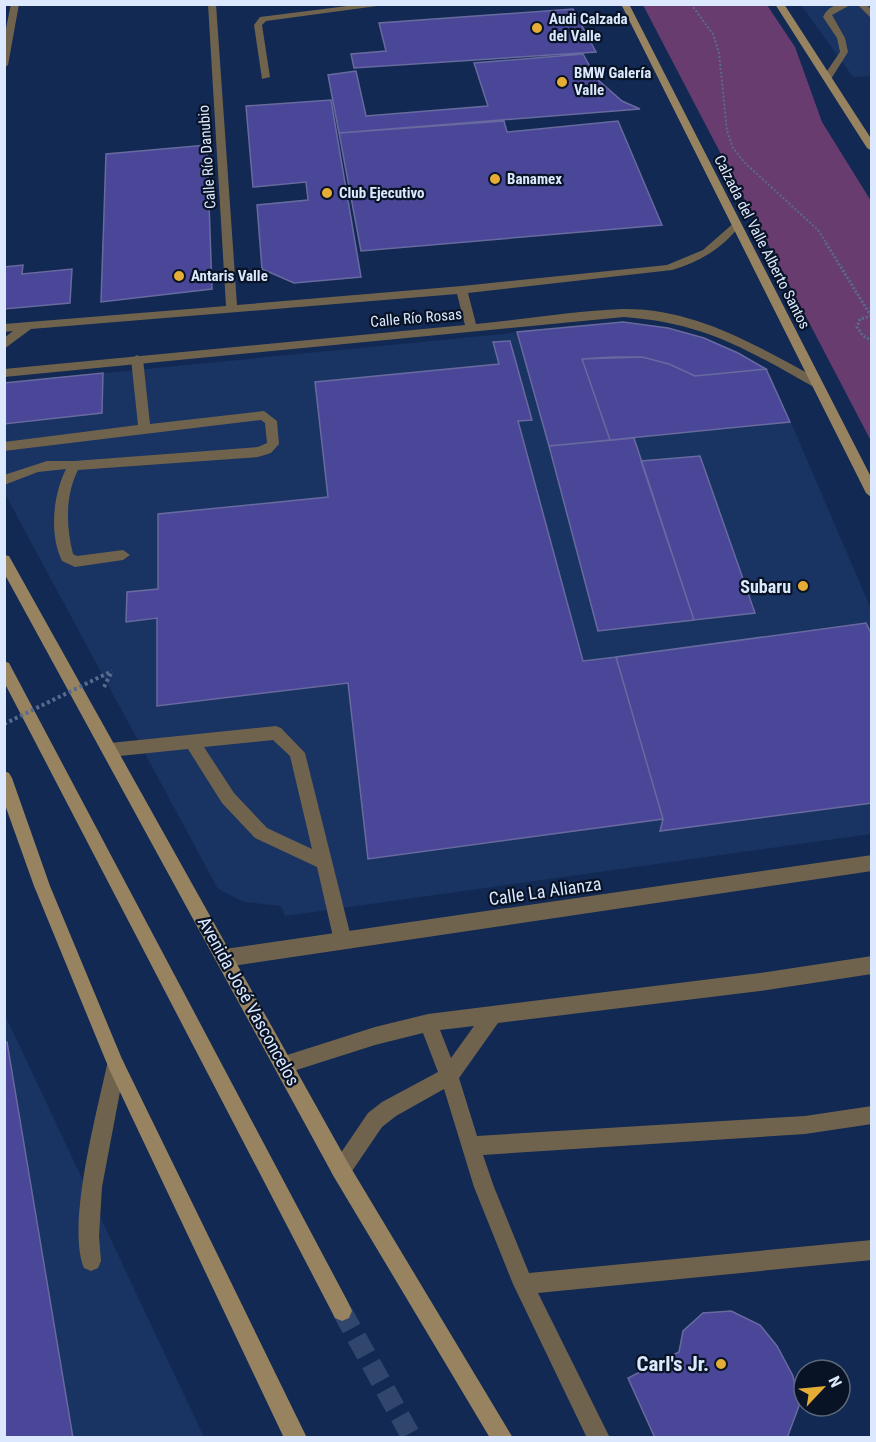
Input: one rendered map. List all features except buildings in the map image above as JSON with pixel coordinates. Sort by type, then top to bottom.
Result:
[{"type":"main road","name":"Calzada del Valle Alberto Santos","points":[[625,4],[872,493]]},
{"type":"main road","points":[[779,4],[872,148]]},
{"type":"main road","name":"Avenida José Vasconcelos","points":[[4,560],[341,1170],[502,1437]]},
{"type":"main road","points":[[4,667],[342,1311]]},
{"type":"main road","points":[[4,778],[42,886],[116,1065],[296,1437]]},
{"type":"street","points":[[4,65],[15,4]]},
{"type":"street","name":"Calle Río Danubio","points":[[212,4],[232,308]]},
{"type":"street","points":[[266,77],[258,25],[263,19],[387,4]]},
{"type":"street","points":[[828,77],[844,52],[843,43],[827,17],[837,7],[848,4]]},
{"type":"street","points":[[861,4],[872,16]]},
{"type":"street","name":"Calle Río Rosas","points":[[4,328],[462,290],[668,268],[700,258],[719,245],[736,224]]},
{"type":"street","points":[[462,290],[472,328]]},
{"type":"street","name":"Calle Río Rosas","points":[[4,373],[624,313],[668,317],[710,329],[816,383]]},
{"type":"street","points":[[4,345],[12,337],[29,327]]},
{"type":"street","points":[[137,359],[144,429]]},
{"type":"street","points":[[4,447],[264,415],[271,421],[273,444],[267,450],[258,452],[74,466],[51,464],[4,480]]},
{"type":"street","points":[[74,466],[66,485],[60,525],[67,557],[75,562],[123,555]]},
{"type":"street","points":[[110,750],[276,734],[297,753],[343,940]]},
{"type":"street","points":[[192,742],[228,798],[261,833],[324,862]]},
{"type":"street","name":"Calle La Alianza","points":[[225,958],[872,863]]},
{"type":"street","points":[[284,1065],[375,1036],[428,1023],[760,982],[872,965]]},
{"type":"street","points":[[341,1170],[375,1120],[389,1109],[449,1076],[493,1015]]},
{"type":"street","points":[[428,1023],[449,1076],[484,1187],[523,1284],[599,1437]]},
{"type":"street","points":[[92,1261],[89,1214],[98,1154],[116,1065]]},
{"type":"street","points":[[471,1146],[805,1125],[872,1115]]},
{"type":"street","points":[[523,1284],[872,1250]]},
{"type":"path","points":[[691,4],[713,34],[719,53],[727,131],[733,148],[744,162],[818,230],[871,315],[860,319],[857,327],[863,336],[869,339]]},
{"type":"path","points":[[4,724],[112,671]]},
{"type":"shaded area","points":[[643,5],[767,5],[795,47],[822,122],[871,201],[871,441]]},
{"type":"shaded area","points":[[801,5],[871,5],[871,76],[853,77]]},
{"type":"shaded area","points":[[623,322],[668,328],[704,338],[738,353],[766,369],[771,376],[871,609],[871,834],[285,916],[281,906],[244,902],[218,889],[5,494],[4,383]]},
{"type":"shaded area","points":[[5,1015],[204,1437],[5,1437]]},
{"type":"tunnel","points":[[342,1311],[412,1438]]},
{"type":"place","name":"Audi Calzada del Valle","points":[[537,28]]},
{"type":"place","name":"BMW Galería Valle","points":[[562,82]]},
{"type":"place","name":"Banamex","points":[[495,179]]},
{"type":"place","name":"Club Ejecutivo","points":[[327,193]]},
{"type":"place","name":"Antaris Valle","points":[[179,276]]},
{"type":"place","name":"Subaru","points":[[803,586]]},
{"type":"place","name":"Carl's Jr.","points":[[721,1364]]}]
